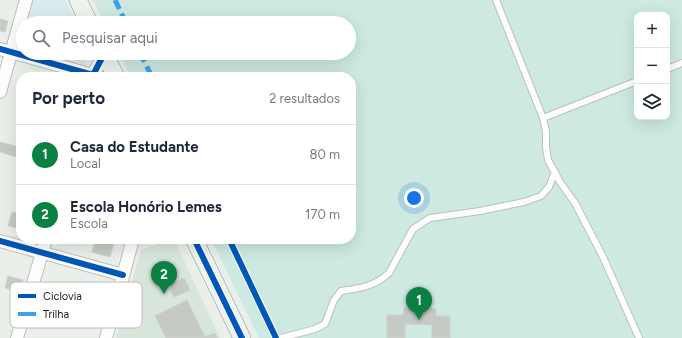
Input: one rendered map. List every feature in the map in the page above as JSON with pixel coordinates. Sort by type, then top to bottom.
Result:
[{"type":"street","points":[[20,16],[26,0]]},
{"type":"street","points":[[78,0],[86,16]]},
{"type":"street","points":[[0,92],[6,51],[16,26]]},
{"type":"street","points":[[6,51],[16,54]]},
{"type":"street","points":[[37,60],[79,72]]},
{"type":"street","points":[[95,72],[101,60]]},
{"type":"street","points":[[108,60],[114,72]]},
{"type":"street","points":[[0,241],[123,276]]},
{"type":"street","points":[[33,282],[45,244]]},
{"type":"street","points":[[121,282],[132,244]]},
{"type":"street","points":[[196,244],[242,338]]},
{"type":"street","points":[[17,338],[20,328]]},
{"type":"street","points":[[106,338],[109,328]]},
{"type":"lane","points":[[496,0],[543,118],[546,131],[548,160],[575,203],[603,257],[639,338]]},
{"type":"lane","points":[[670,68],[682,63]]},
{"type":"lane","points":[[543,118],[634,82]]},
{"type":"lane","points":[[281,338],[315,329],[325,324],[334,300],[340,291],[367,287],[385,277],[389,273],[413,229],[430,218],[480,211],[524,202],[541,196],[549,187],[555,172]]},
{"type":"shaded area","points":[[32,0],[65,0],[73,16],[28,16]]},
{"type":"shaded area","points":[[93,0],[682,0],[682,338],[259,338],[213,244],[356,244],[356,72],[128,72],[122,60],[356,60],[356,16],[101,16]]},
{"type":"shaded area","points":[[69,60],[86,60],[85,65]]},
{"type":"shaded area","points":[[159,244],[176,244],[220,338],[116,338],[119,328],[142,328],[142,282],[132,282],[141,250]]},
{"type":"building","points":[[0,19],[8,21],[5,32],[0,31]]},
{"type":"building","points":[[0,142],[16,146],[16,157],[0,152]]},
{"type":"building","points":[[12,212],[16,213],[16,228],[8,226]]},
{"type":"building","points":[[94,244],[114,244],[110,257],[92,252]]},
{"type":"building","points":[[8,276],[23,280],[23,282],[10,282],[10,289],[5,288]]},
{"type":"building","points":[[184,278],[190,290],[174,297],[168,286]]},
{"type":"building","points":[[187,300],[205,337],[215,333],[217,338],[166,338],[155,316]]},
{"type":"building","points":[[404,308],[410,308],[410,311],[429,311],[429,308],[436,309],[436,316],[450,316],[450,338],[432,338],[432,325],[405,324],[405,338],[387,338],[387,315],[403,315]]},
{"type":"marked path","points":[[115,0],[123,16]]},
{"type":"marked path","points":[[144,60],[150,72]]},
{"type":"cycle path","points":[[0,49],[16,53]]},
{"type":"cycle path","points":[[39,60],[82,72]]},
{"type":"cycle path","points":[[95,72],[101,60]]},
{"type":"cycle path","points":[[0,241],[123,275]]},
{"type":"cycle path","points":[[196,244],[242,338]]},
{"type":"cycle path","points":[[231,244],[276,338]]},
{"type":"place","name":"Escola Honório Lemes","points":[[164,294]]},
{"type":"place","name":"Casa do Estudante","points":[[419,320]]}]
